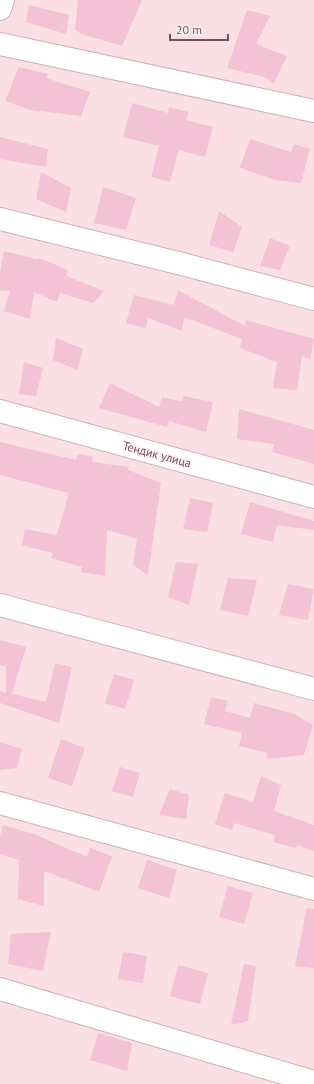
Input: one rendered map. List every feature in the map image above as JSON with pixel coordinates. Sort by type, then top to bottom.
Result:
[{"type":"street","points":[[0,9],[3,0]]},
{"type":"street","points":[[0,44],[314,111]]},
{"type":"street","points":[[0,219],[186,265],[314,299]]},
{"type":"street","name":"Тендик улица","points":[[0,411],[314,497]]},
{"type":"street","points":[[0,605],[314,690]]},
{"type":"street","points":[[0,803],[314,889]]},
{"type":"street","points":[[0,989],[314,1082]]},
{"type":"shaded area","points":[[0,0],[314,0],[314,1084],[0,1084]]},
{"type":"building","points":[[78,0],[142,0],[122,46],[82,34],[75,30]]},
{"type":"building","points":[[29,5],[69,15],[66,34],[26,22]]},
{"type":"building","points":[[247,10],[270,16],[256,44],[287,56],[274,83],[264,77],[227,68]]},
{"type":"building","points":[[19,67],[48,74],[46,78],[90,92],[81,116],[31,110],[5,101]]},
{"type":"building","points":[[132,103],[168,113],[169,107],[189,112],[186,120],[213,127],[205,157],[179,150],[170,182],[151,177],[159,146],[123,137]]},
{"type":"building","points":[[0,137],[48,149],[46,167],[0,159]]},
{"type":"building","points":[[250,139],[291,152],[294,144],[310,149],[301,183],[275,180],[240,168]]},
{"type":"building","points":[[41,172],[71,188],[66,212],[36,199]]},
{"type":"building","points":[[103,187],[136,198],[126,230],[94,223]]},
{"type":"building","points":[[219,211],[242,227],[233,252],[209,245]]},
{"type":"building","points":[[270,238],[290,246],[280,270],[260,266]]},
{"type":"building","points":[[4,251],[39,260],[39,258],[68,270],[66,276],[104,291],[93,303],[60,293],[57,302],[34,292],[30,319],[4,311],[10,291],[0,290],[0,273]]},
{"type":"building","points":[[178,290],[245,326],[246,320],[314,339],[310,359],[302,356],[297,390],[273,388],[277,362],[240,348],[242,339],[184,317],[182,331],[148,318],[146,328],[126,323],[134,295],[174,305]]},
{"type":"building","points":[[56,338],[83,349],[77,370],[53,360]]},
{"type":"building","points":[[24,362],[43,368],[36,396],[19,394]]},
{"type":"building","points":[[110,383],[159,407],[162,397],[182,402],[184,396],[213,402],[206,432],[169,421],[167,427],[99,408]]},
{"type":"building","points":[[239,409],[314,430],[314,464],[272,452],[274,444],[237,439]]},
{"type":"building","points":[[0,442],[76,460],[78,454],[93,457],[92,462],[129,467],[128,470],[161,483],[148,575],[133,565],[137,539],[107,530],[105,576],[81,572],[82,567],[51,558],[53,553],[22,545],[25,529],[57,535],[69,493],[0,475]]},
{"type":"building","points":[[190,498],[213,503],[207,532],[183,529]]},
{"type":"building","points":[[250,502],[314,521],[314,530],[277,525],[273,542],[241,534]]},
{"type":"building","points":[[176,562],[198,564],[189,605],[168,597]]},
{"type":"building","points":[[228,578],[257,580],[248,616],[220,610]]},
{"type":"building","points":[[288,584],[314,589],[308,620],[279,615]]},
{"type":"building","points":[[0,640],[26,647],[12,694],[46,702],[55,663],[72,667],[59,723],[0,703],[0,691],[6,693],[6,667],[0,665]]},
{"type":"building","points":[[114,674],[134,680],[125,709],[105,703]]},
{"type":"building","points":[[211,697],[228,701],[225,711],[250,718],[254,703],[294,714],[313,725],[304,755],[266,759],[268,753],[239,746],[242,733],[204,724]]},
{"type":"building","points":[[61,739],[85,748],[72,786],[48,778]]},
{"type":"building","points":[[0,742],[22,749],[17,768],[0,770]]},
{"type":"building","points":[[120,767],[140,773],[133,797],[112,791]]},
{"type":"building","points":[[261,776],[281,785],[274,811],[314,825],[314,851],[297,845],[296,848],[273,842],[275,835],[234,823],[232,830],[215,824],[225,793],[253,802]]},
{"type":"building","points":[[170,789],[189,795],[186,819],[159,815]]},
{"type":"building","points":[[3,825],[34,834],[87,857],[90,848],[112,856],[99,892],[44,871],[44,906],[18,899],[19,860],[0,854],[0,836]]},
{"type":"building","points":[[147,860],[177,870],[169,898],[138,888]]},
{"type":"building","points":[[228,886],[253,893],[244,924],[219,917]]},
{"type":"building","points":[[307,908],[314,909],[314,968],[295,966]]},
{"type":"building","points":[[51,932],[43,971],[8,964],[11,934]]},
{"type":"building","points":[[123,952],[147,956],[143,983],[118,979]]},
{"type":"building","points":[[244,964],[256,966],[248,1021],[231,1025]]},
{"type":"building","points":[[178,965],[208,973],[200,1004],[170,996]]},
{"type":"building","points":[[98,1033],[132,1043],[127,1071],[90,1060]]}]
